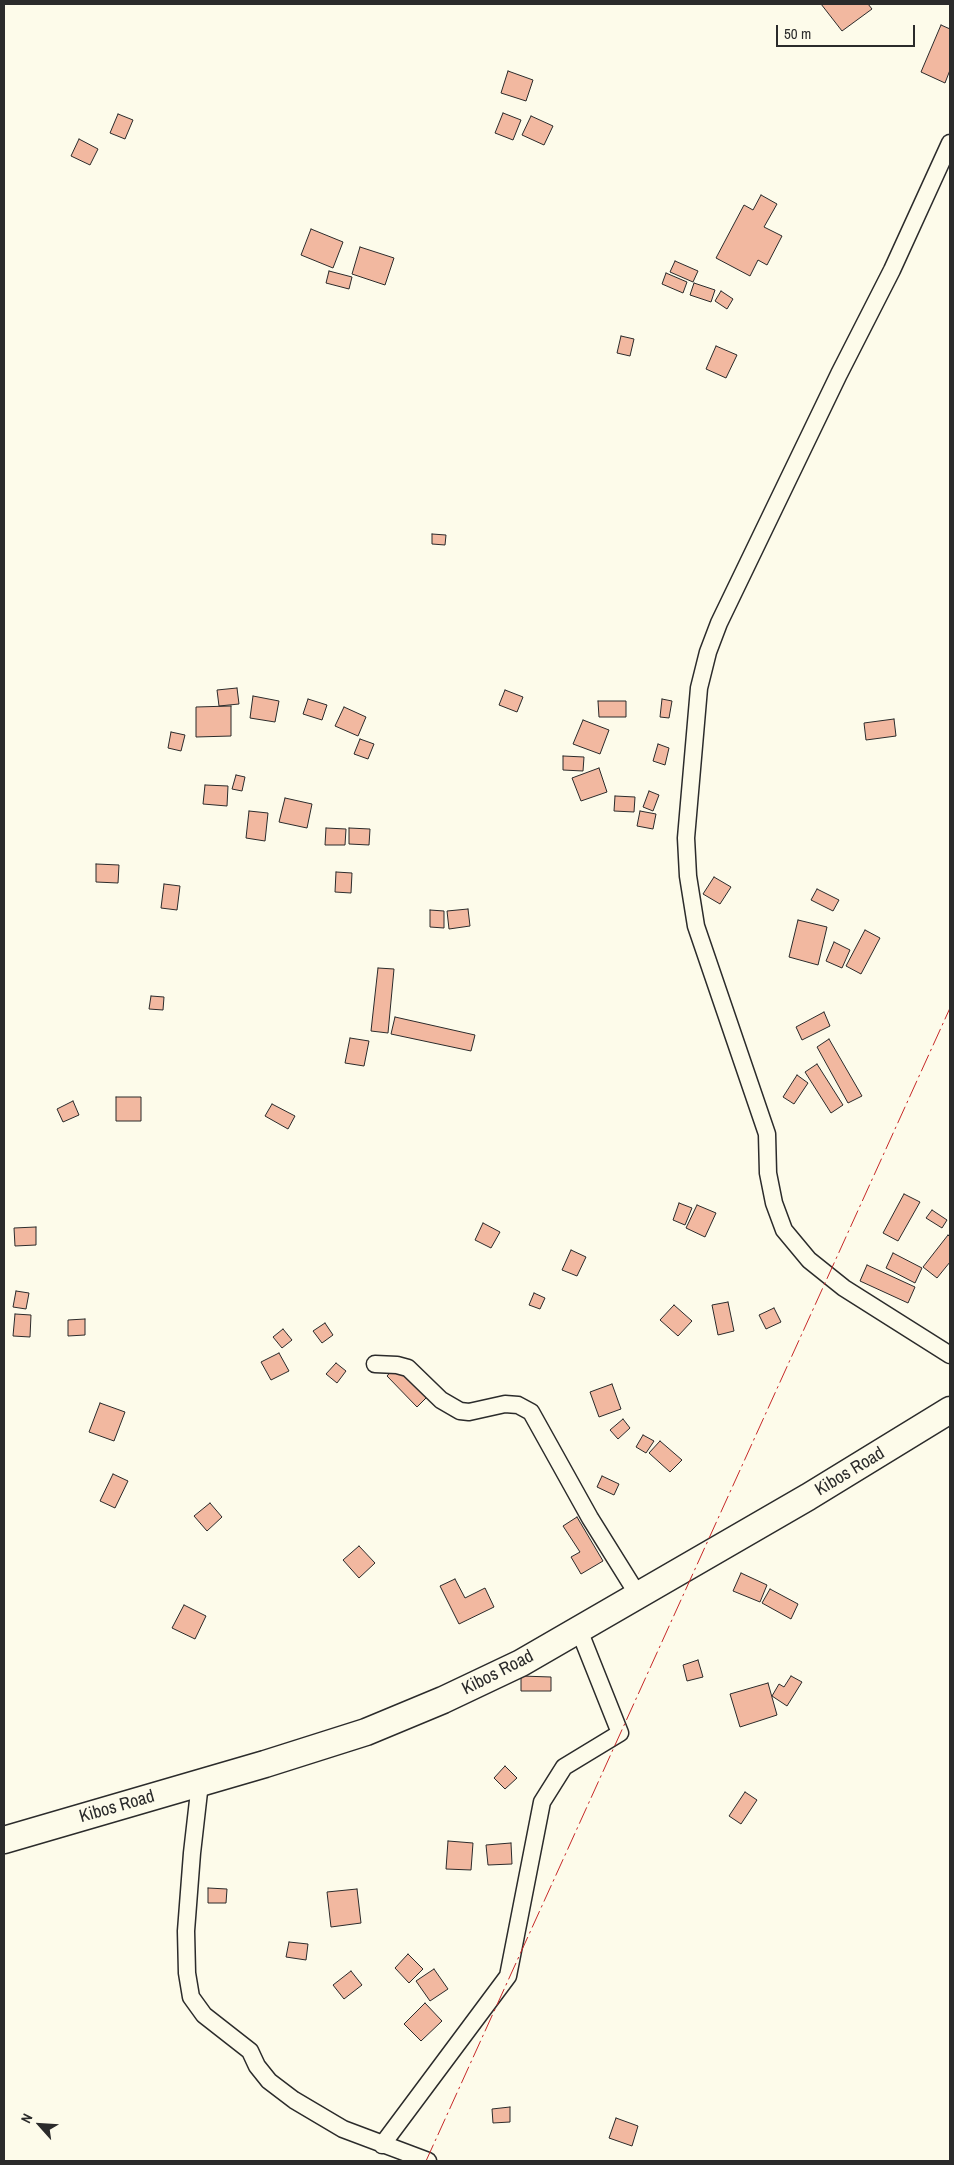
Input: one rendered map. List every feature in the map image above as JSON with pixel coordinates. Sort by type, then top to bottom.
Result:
[{"type":"main road","name":"Kibos Road","points":[[4,1840],[200,1784],[366,1732],[443,1700],[522,1663],[808,1497],[950,1410]]},
{"type":"street","points":[[950,143],[892,270],[839,374],[719,623],[708,652],[700,688],[686,838],[688,876],[696,926],[767,1134],[768,1174],[774,1203],[784,1230],[808,1260],[844,1288],[950,1354]]},
{"type":"street","points":[[375,1364],[397,1365],[408,1368],[441,1400],[460,1411],[469,1412],[506,1404],[518,1405],[530,1412],[590,1518],[638,1596]]},
{"type":"street","points":[[382,2145],[508,1976],[542,1802],[564,1767],[620,1733],[579,1630]]},
{"type":"street","points":[[200,1784],[186,1931],[187,1973],[191,1996],[204,2015],[250,2051],[269,2081],[317,2115],[343,2129],[410,2158],[428,2161]]},
{"type":"building","points":[[821,4],[868,4],[872,9],[842,31]]},
{"type":"building","points":[[941,25],[950,29],[950,70],[945,83],[921,72]]},
{"type":"building","points":[[508,71],[533,80],[526,101],[501,93]]},
{"type":"building","points":[[503,113],[521,120],[513,140],[495,133]]},
{"type":"building","points":[[118,114],[133,120],[125,139],[110,133]]},
{"type":"building","points":[[531,116],[553,126],[544,145],[522,135]]},
{"type":"building","points":[[79,139],[98,149],[90,165],[71,156]]},
{"type":"building","points":[[761,195],[777,204],[764,227],[782,236],[767,265],[758,260],[750,276],[716,258],[744,205],[753,210]]},
{"type":"building","points":[[311,229],[343,242],[333,268],[301,255]]},
{"type":"building","points":[[360,247],[394,258],[385,285],[352,274]]},
{"type":"building","points":[[675,261],[698,271],[693,282],[670,272]]},
{"type":"building","points":[[329,271],[352,277],[349,289],[326,283]]},
{"type":"building","points":[[666,273],[687,282],[683,293],[662,284]]},
{"type":"building","points":[[694,283],[715,290],[711,302],[690,295]]},
{"type":"building","points":[[721,291],[733,299],[727,309],[715,301]]},
{"type":"building","points":[[621,336],[634,339],[630,356],[617,353]]},
{"type":"building","points":[[716,346],[737,355],[726,378],[706,369]]},
{"type":"building","points":[[432,534],[446,535],[445,545],[432,544]]},
{"type":"building","points":[[237,688],[239,704],[219,706],[217,690]]},
{"type":"building","points":[[505,690],[523,697],[517,712],[499,705]]},
{"type":"building","points":[[253,696],[279,701],[275,722],[250,718]]},
{"type":"building","points":[[308,699],[327,705],[322,720],[303,714]]},
{"type":"building","points":[[662,699],[672,701],[669,718],[660,717]]},
{"type":"building","points":[[598,701],[626,701],[626,717],[599,717]]},
{"type":"building","points":[[231,706],[231,736],[196,737],[196,707]]},
{"type":"building","points":[[344,707],[366,717],[358,736],[335,726]]},
{"type":"building","points":[[894,719],[896,736],[866,740],[864,723]]},
{"type":"building","points":[[583,720],[609,730],[600,754],[573,744]]},
{"type":"building","points":[[171,732],[185,735],[181,751],[168,748]]},
{"type":"building","points":[[360,739],[374,744],[368,759],[354,754]]},
{"type":"building","points":[[658,744],[669,748],[665,765],[653,761]]},
{"type":"building","points":[[563,756],[584,757],[583,771],[563,770]]},
{"type":"building","points":[[599,768],[607,792],[581,801],[572,778]]},
{"type":"building","points":[[236,775],[245,777],[242,791],[232,789]]},
{"type":"building","points":[[205,785],[228,786],[227,806],[203,804]]},
{"type":"building","points":[[649,791],[659,795],[653,811],[643,807]]},
{"type":"building","points":[[615,796],[635,797],[634,812],[614,811]]},
{"type":"building","points":[[285,798],[312,804],[307,828],[279,822]]},
{"type":"building","points":[[249,811],[268,813],[265,841],[246,838]]},
{"type":"building","points":[[640,811],[656,814],[653,829],[637,826]]},
{"type":"building","points":[[326,828],[346,829],[345,845],[325,845]]},
{"type":"building","points":[[349,828],[370,829],[369,845],[349,844]]},
{"type":"building","points":[[96,864],[119,865],[118,883],[96,882]]},
{"type":"building","points":[[336,872],[352,873],[351,893],[335,892]]},
{"type":"building","points":[[714,877],[731,887],[720,904],[703,894]]},
{"type":"building","points":[[164,884],[180,886],[177,910],[161,908]]},
{"type":"building","points":[[817,889],[839,900],[833,911],[811,900]]},
{"type":"building","points":[[468,909],[470,926],[449,929],[447,911]]},
{"type":"building","points":[[430,910],[444,911],[444,928],[430,927]]},
{"type":"building","points":[[798,920],[827,927],[818,965],[789,957]]},
{"type":"building","points":[[865,930],[880,938],[861,974],[846,966]]},
{"type":"building","points":[[834,942],[850,950],[842,968],[826,961]]},
{"type":"building","points":[[378,968],[394,969],[388,1033],[371,1031]]},
{"type":"building","points":[[151,996],[164,997],[163,1010],[149,1009]]},
{"type":"building","points":[[824,1012],[830,1026],[802,1040],[796,1027]]},
{"type":"building","points":[[395,1017],[475,1035],[471,1051],[391,1034]]},
{"type":"building","points":[[350,1038],[369,1041],[364,1066],[345,1063]]},
{"type":"building","points":[[829,1039],[862,1096],[848,1103],[817,1047]]},
{"type":"building","points":[[817,1064],[843,1105],[831,1113],[805,1072]]},
{"type":"building","points":[[797,1075],[808,1083],[794,1104],[783,1097]]},
{"type":"building","points":[[116,1097],[141,1097],[141,1121],[116,1121]]},
{"type":"building","points":[[73,1101],[79,1115],[63,1122],[57,1109]]},
{"type":"building","points":[[272,1104],[295,1116],[288,1129],[265,1116]]},
{"type":"building","points":[[904,1194],[920,1202],[898,1241],[883,1233]]},
{"type":"building","points":[[679,1203],[692,1208],[685,1225],[673,1220]]},
{"type":"building","points":[[697,1205],[716,1213],[705,1237],[686,1228]]},
{"type":"building","points":[[932,1210],[947,1220],[942,1228],[926,1218]]},
{"type":"building","points":[[483,1223],[500,1232],[491,1248],[475,1240]]},
{"type":"building","points":[[36,1227],[36,1245],[15,1246],[14,1228]]},
{"type":"building","points":[[948,1235],[950,1237],[950,1262],[937,1278],[923,1267]]},
{"type":"building","points":[[571,1250],[586,1257],[577,1276],[562,1270]]},
{"type":"building","points":[[893,1253],[922,1268],[915,1283],[886,1268]]},
{"type":"building","points":[[867,1265],[915,1287],[908,1303],[860,1281]]},
{"type":"building","points":[[16,1291],[29,1293],[26,1309],[13,1307]]},
{"type":"building","points":[[534,1293],[545,1298],[540,1309],[529,1305]]},
{"type":"building","points":[[728,1302],[734,1331],[718,1335],[712,1305]]},
{"type":"building","points":[[674,1305],[692,1321],[678,1336],[660,1320]]},
{"type":"building","points":[[774,1308],[781,1322],[766,1329],[759,1315]]},
{"type":"building","points":[[15,1314],[31,1315],[30,1337],[13,1336]]},
{"type":"building","points":[[85,1319],[85,1335],[68,1336],[68,1320]]},
{"type":"building","points":[[325,1323],[333,1335],[322,1343],[313,1331]]},
{"type":"building","points":[[283,1329],[292,1340],[282,1348],[273,1337]]},
{"type":"building","points":[[279,1353],[289,1371],[271,1380],[261,1362]]},
{"type":"building","points":[[336,1363],[346,1371],[337,1383],[326,1374]]},
{"type":"building","points":[[396,1366],[427,1397],[417,1407],[387,1376]]},
{"type":"building","points":[[612,1384],[621,1409],[599,1417],[590,1392]]},
{"type":"building","points":[[100,1403],[125,1412],[114,1441],[89,1432]]},
{"type":"building","points":[[623,1419],[630,1428],[618,1439],[610,1430]]},
{"type":"building","points":[[643,1435],[654,1441],[646,1453],[636,1447]]},
{"type":"building","points":[[660,1441],[682,1460],[670,1472],[649,1453]]},
{"type":"building","points":[[113,1474],[128,1481],[115,1508],[100,1501]]},
{"type":"building","points":[[602,1476],[619,1484],[614,1495],[597,1487]]},
{"type":"building","points":[[210,1503],[222,1517],[207,1531],[194,1516]]},
{"type":"building","points":[[577,1517],[603,1561],[581,1574],[571,1557],[580,1552],[563,1526]]},
{"type":"building","points":[[359,1546],[375,1563],[359,1578],[343,1560]]},
{"type":"building","points":[[741,1573],[767,1585],[760,1602],[733,1591]]},
{"type":"building","points":[[455,1579],[465,1598],[485,1588],[494,1607],[459,1624],[440,1586]]},
{"type":"building","points":[[770,1589],[798,1604],[791,1619],[762,1603]]},
{"type":"building","points":[[184,1605],[206,1616],[195,1639],[172,1628]]},
{"type":"building","points":[[698,1660],[703,1677],[687,1681],[683,1665]]},
{"type":"building","points":[[521,1676],[551,1677],[551,1691],[521,1691]]},
{"type":"building","points":[[791,1676],[802,1682],[787,1706],[772,1696],[779,1684],[784,1687]]},
{"type":"building","points":[[768,1683],[777,1715],[740,1727],[730,1694]]},
{"type":"building","points":[[505,1766],[517,1778],[505,1789],[494,1778]]},
{"type":"building","points":[[745,1792],[757,1800],[741,1824],[729,1816]]},
{"type":"building","points":[[448,1841],[473,1843],[471,1870],[446,1869]]},
{"type":"building","points":[[511,1843],[512,1864],[488,1865],[486,1845]]},
{"type":"building","points":[[208,1888],[227,1889],[226,1903],[208,1903]]},
{"type":"building","points":[[357,1889],[361,1923],[331,1927],[327,1892]]},
{"type":"building","points":[[289,1942],[308,1944],[306,1960],[286,1957]]},
{"type":"building","points":[[408,1954],[423,1969],[409,1983],[395,1968]]},
{"type":"building","points":[[434,1969],[448,1989],[430,2001],[416,1981]]},
{"type":"building","points":[[351,1971],[362,1985],[344,1999],[333,1985]]},
{"type":"building","points":[[425,2003],[442,2021],[421,2041],[404,2024]]},
{"type":"building","points":[[510,2107],[510,2122],[493,2123],[492,2109]]},
{"type":"building","points":[[616,2118],[638,2126],[632,2146],[609,2138]]},
{"type":"power","points":[[426,2161],[950,1008]]}]
